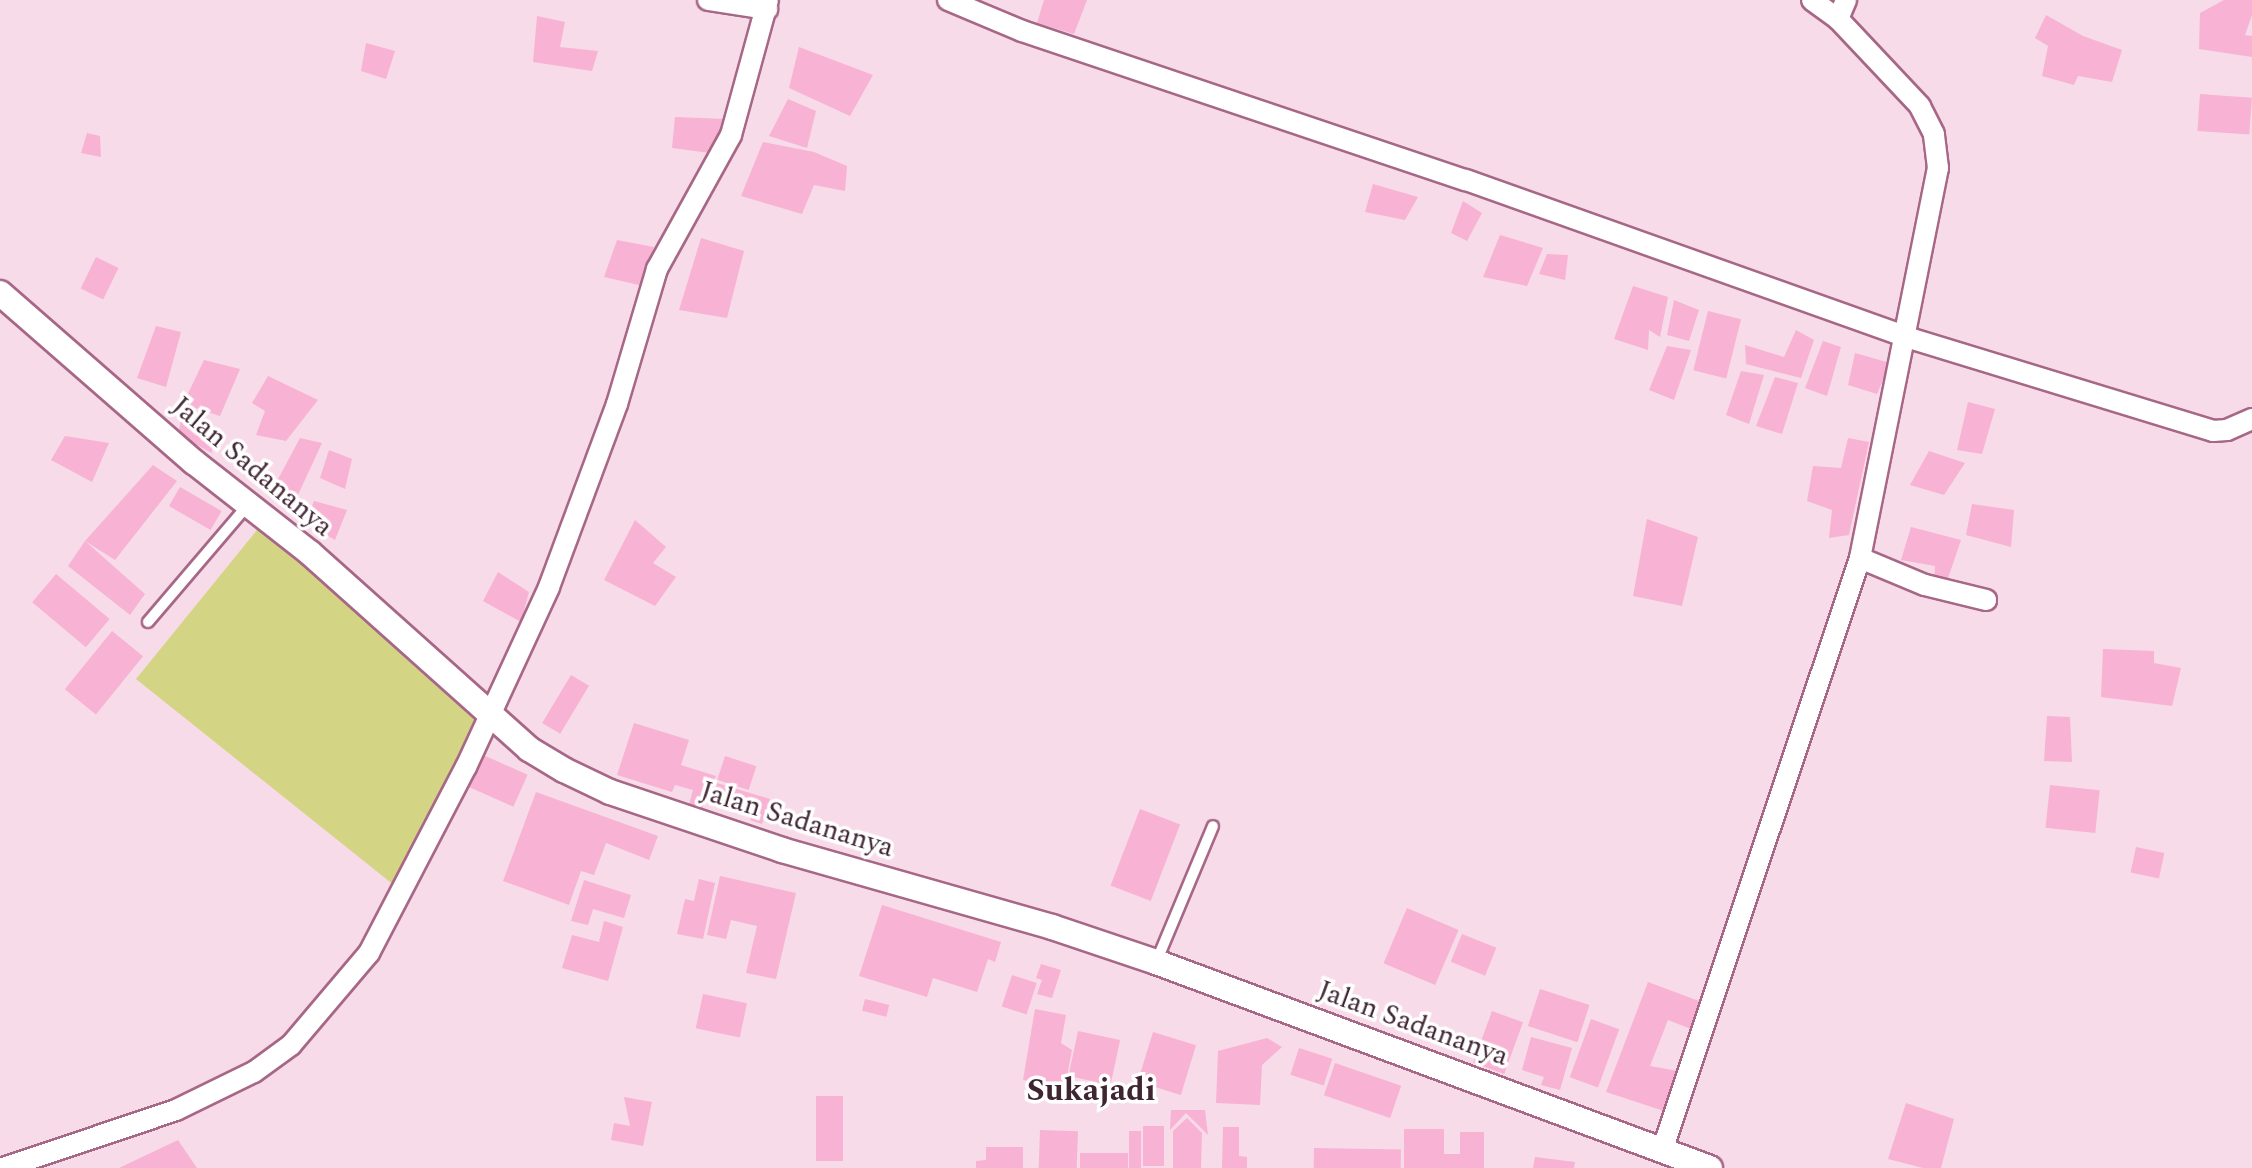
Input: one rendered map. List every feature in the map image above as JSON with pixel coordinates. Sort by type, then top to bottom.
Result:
[{"type":"street","points":[[3,1168],[176,1110],[254,1072],[291,1045],[369,953],[491,715],[549,587],[592,477],[657,269],[731,135],[768,4],[708,0]]},
{"type":"street","points":[[948,0],[1022,31],[1466,180],[1906,337],[2213,431],[2227,430],[2252,419]]},
{"type":"street","points":[[1663,1148],[1860,558],[1938,168],[1934,134],[1920,106],[1842,9],[1812,0]]},
{"type":"street","name":"Jalan Sadananya","points":[[0,293],[194,462],[310,553],[529,749],[610,792],[782,850],[1052,927],[1156,962],[1710,1168]]},
{"type":"street","points":[[1860,558],[1925,585],[1986,600]]},
{"type":"lane","points":[[148,622],[248,504]]},
{"type":"lane","points":[[1156,962],[1213,826]]},
{"type":"green space","points":[[261,525],[481,726],[395,886],[136,679]]},
{"type":"building","points":[[1044,0],[1087,0],[1074,34],[1037,23]]},
{"type":"building","points":[[2224,0],[2252,0],[2252,15],[2245,35],[2252,36],[2252,57],[2199,49],[2200,13]]},
{"type":"building","points":[[2046,15],[2083,36],[2122,50],[2112,82],[2078,76],[2074,85],[2042,76],[2048,46],[2035,38]]},
{"type":"building","points":[[537,16],[565,22],[560,47],[598,51],[592,71],[533,62]]},
{"type":"building","points":[[366,43],[395,51],[386,79],[361,71]]},
{"type":"building","points":[[799,47],[873,75],[850,116],[789,88]]},
{"type":"building","points":[[2200,94],[2252,98],[2249,135],[2197,131]]},
{"type":"building","points":[[788,99],[816,111],[807,148],[769,136]]},
{"type":"building","points":[[675,117],[726,119],[710,153],[672,148]]},
{"type":"building","points":[[87,133],[100,136],[101,157],[81,153]]},
{"type":"building","points":[[763,142],[814,152],[847,166],[845,191],[814,185],[802,214],[741,196]]},
{"type":"building","points":[[1373,184],[1418,197],[1405,220],[1365,212]]},
{"type":"building","points":[[1463,201],[1482,213],[1467,241],[1451,233]]},
{"type":"building","points":[[1500,235],[1543,248],[1527,286],[1483,277]]},
{"type":"building","points":[[701,238],[744,251],[727,318],[679,310]]},
{"type":"building","points":[[617,240],[654,247],[643,286],[604,277]]},
{"type":"building","points":[[1547,254],[1568,255],[1565,280],[1539,274]]},
{"type":"building","points":[[96,257],[118,268],[103,299],[81,288]]},
{"type":"building","points":[[1633,286],[1668,297],[1660,337],[1649,330],[1648,350],[1614,339]]},
{"type":"building","points":[[1674,300],[1699,310],[1689,341],[1667,335]]},
{"type":"building","points":[[1708,311],[1741,319],[1726,378],[1693,370]]},
{"type":"building","points":[[156,326],[181,332],[166,387],[137,378]]},
{"type":"building","points":[[1796,330],[1814,340],[1801,378],[1746,364],[1745,345],[1784,357]]},
{"type":"building","points":[[1823,341],[1841,347],[1827,396],[1805,388]]},
{"type":"building","points":[[1667,346],[1691,350],[1674,400],[1649,390]]},
{"type":"building","points":[[1855,353],[1890,363],[1877,394],[1848,385]]},
{"type":"building","points":[[204,360],[240,369],[220,416],[183,404]]},
{"type":"building","points":[[1741,371],[1764,375],[1749,424],[1726,415]]},
{"type":"building","points":[[268,376],[318,400],[286,441],[256,435],[265,411],[252,403]]},
{"type":"building","points":[[1775,377],[1798,383],[1782,434],[1756,426]]},
{"type":"building","points":[[1968,402],[1995,409],[1982,454],[1957,450]]},
{"type":"building","points":[[183,410],[212,430],[212,453],[178,435]]},
{"type":"building","points":[[65,436],[109,443],[92,482],[51,460]]},
{"type":"building","points":[[300,438],[322,443],[291,510],[269,496]]},
{"type":"building","points":[[1848,438],[1869,442],[1849,535],[1829,538],[1832,510],[1807,501],[1813,466],[1841,468]]},
{"type":"building","points":[[329,450],[352,459],[345,489],[320,478]]},
{"type":"building","points":[[1929,451],[1965,463],[1944,495],[1910,485]]},
{"type":"building","points":[[153,465],[177,481],[115,560],[85,541]]},
{"type":"building","points":[[180,487],[222,511],[211,530],[169,506]]},
{"type":"building","points":[[314,501],[347,510],[335,540],[305,523]]},
{"type":"building","points":[[1972,504],[2014,510],[2011,547],[1966,535]]},
{"type":"building","points":[[1647,519],[1698,537],[1682,606],[1633,596]]},
{"type":"building","points":[[635,520],[666,547],[653,563],[676,577],[655,606],[604,580]]},
{"type":"building","points":[[1911,527],[1961,540],[1946,584],[1934,580],[1935,566],[1901,560]]},
{"type":"building","points":[[85,541],[145,594],[130,615],[68,566]]},
{"type":"building","points":[[498,572],[529,592],[521,622],[483,601]]},
{"type":"building","points":[[56,574],[110,619],[86,647],[32,602]]},
{"type":"building","points":[[112,631],[143,656],[96,714],[65,689]]},
{"type":"building","points":[[2103,649],[2154,651],[2154,663],[2181,668],[2172,706],[2101,697]]},
{"type":"building","points":[[571,675],[589,686],[560,734],[542,723]]},
{"type":"building","points":[[2047,716],[2070,717],[2072,762],[2044,761]]},
{"type":"building","points":[[634,723],[689,740],[681,765],[716,776],[701,812],[688,808],[693,790],[675,785],[672,792],[617,775]]},
{"type":"building","points":[[481,754],[528,775],[513,807],[467,786]]},
{"type":"building","points":[[725,756],[756,766],[749,790],[717,780]]},
{"type":"building","points":[[717,783],[770,799],[762,824],[750,820],[754,807],[714,795]]},
{"type":"building","points":[[2050,785],[2100,790],[2095,833],[2046,828]]},
{"type":"building","points":[[536,792],[658,836],[649,860],[606,843],[594,875],[581,871],[569,905],[503,881]]},
{"type":"building","points":[[1140,809],[1180,824],[1151,901],[1111,886]]},
{"type":"building","points":[[2136,847],[2164,853],[2159,878],[2131,872]]},
{"type":"building","points":[[720,876],[796,893],[776,979],[746,973],[757,926],[731,920],[726,939],[707,935]]},
{"type":"building","points":[[699,879],[715,883],[703,939],[677,934],[685,899],[694,901]]},
{"type":"building","points":[[584,880],[631,895],[624,918],[593,909],[588,925],[571,921]]},
{"type":"building","points":[[882,905],[1001,942],[995,962],[988,959],[977,992],[933,978],[927,997],[859,976]]},
{"type":"building","points":[[1407,908],[1459,930],[1435,985],[1384,963]]},
{"type":"building","points":[[604,921],[623,927],[608,981],[562,968],[572,935],[599,942]]},
{"type":"building","points":[[1462,934],[1496,948],[1485,976],[1451,962]]},
{"type":"building","points":[[1041,964],[1061,970],[1052,998],[1037,994],[1042,980],[1036,978]]},
{"type":"building","points":[[1012,975],[1037,983],[1027,1014],[1002,1006]]},
{"type":"building","points":[[1648,982],[1707,1004],[1696,1031],[1668,1020],[1650,1066],[1678,1071],[1664,1111],[1606,1092]]},
{"type":"building","points":[[1540,989],[1589,1005],[1577,1042],[1528,1026]]},
{"type":"building","points":[[703,994],[747,1003],[740,1038],[696,1028]]},
{"type":"building","points":[[865,999],[889,1005],[886,1017],[862,1011]]},
{"type":"building","points":[[1035,1009],[1066,1015],[1061,1043],[1072,1050],[1065,1087],[1023,1080]]},
{"type":"building","points":[[1492,1011],[1523,1022],[1504,1074],[1473,1063]]},
{"type":"building","points":[[1591,1019],[1619,1029],[1598,1088],[1570,1077]]},
{"type":"building","points":[[1078,1031],[1120,1040],[1110,1085],[1068,1076]]},
{"type":"building","points":[[1153,1032],[1196,1045],[1181,1095],[1138,1082]]},
{"type":"building","points":[[1531,1037],[1572,1048],[1560,1090],[1541,1085],[1544,1077],[1522,1070]]},
{"type":"building","points":[[1267,1038],[1282,1047],[1262,1065],[1260,1105],[1216,1103],[1218,1051]]},
{"type":"building","points":[[1299,1048],[1332,1059],[1324,1085],[1290,1075]]},
{"type":"building","points":[[1335,1063],[1401,1086],[1390,1118],[1324,1095]]},
{"type":"building","points":[[816,1096],[843,1096],[843,1161],[816,1161]]},
{"type":"building","points":[[624,1097],[652,1102],[643,1146],[611,1140],[614,1123],[630,1126]]},
{"type":"building","points":[[1906,1103],[1954,1119],[1941,1168],[1923,1168],[1888,1159]]},
{"type":"building","points":[[1171,1110],[1205,1110],[1208,1135],[1186,1113],[1170,1130]]},
{"type":"building","points":[[1187,1118],[1202,1133],[1201,1168],[1173,1168],[1173,1131]]},
{"type":"building","points":[[1143,1126],[1164,1126],[1164,1166],[1143,1166]]},
{"type":"building","points":[[1223,1127],[1239,1127],[1239,1156],[1247,1157],[1247,1168],[1222,1168]]},
{"type":"building","points":[[1404,1129],[1444,1129],[1444,1154],[1460,1154],[1460,1132],[1484,1132],[1484,1168],[1404,1168]]},
{"type":"building","points":[[1040,1130],[1078,1131],[1077,1168],[1039,1168]]},
{"type":"building","points":[[1129,1131],[1141,1131],[1141,1168],[1129,1168]]},
{"type":"building","points":[[178,1140],[197,1168],[119,1168]]},
{"type":"building","points":[[986,1147],[1023,1147],[1023,1168],[976,1168],[976,1161],[986,1160]]},
{"type":"building","points":[[1314,1148],[1401,1150],[1401,1168],[1314,1168]]},
{"type":"building","points":[[1080,1153],[1128,1153],[1128,1168],[1080,1168]]},
{"type":"building","points":[[1535,1157],[1575,1162],[1574,1168],[1533,1168]]},
{"type":"district","name":"Sukajadi","points":[[1091,1091]]}]
